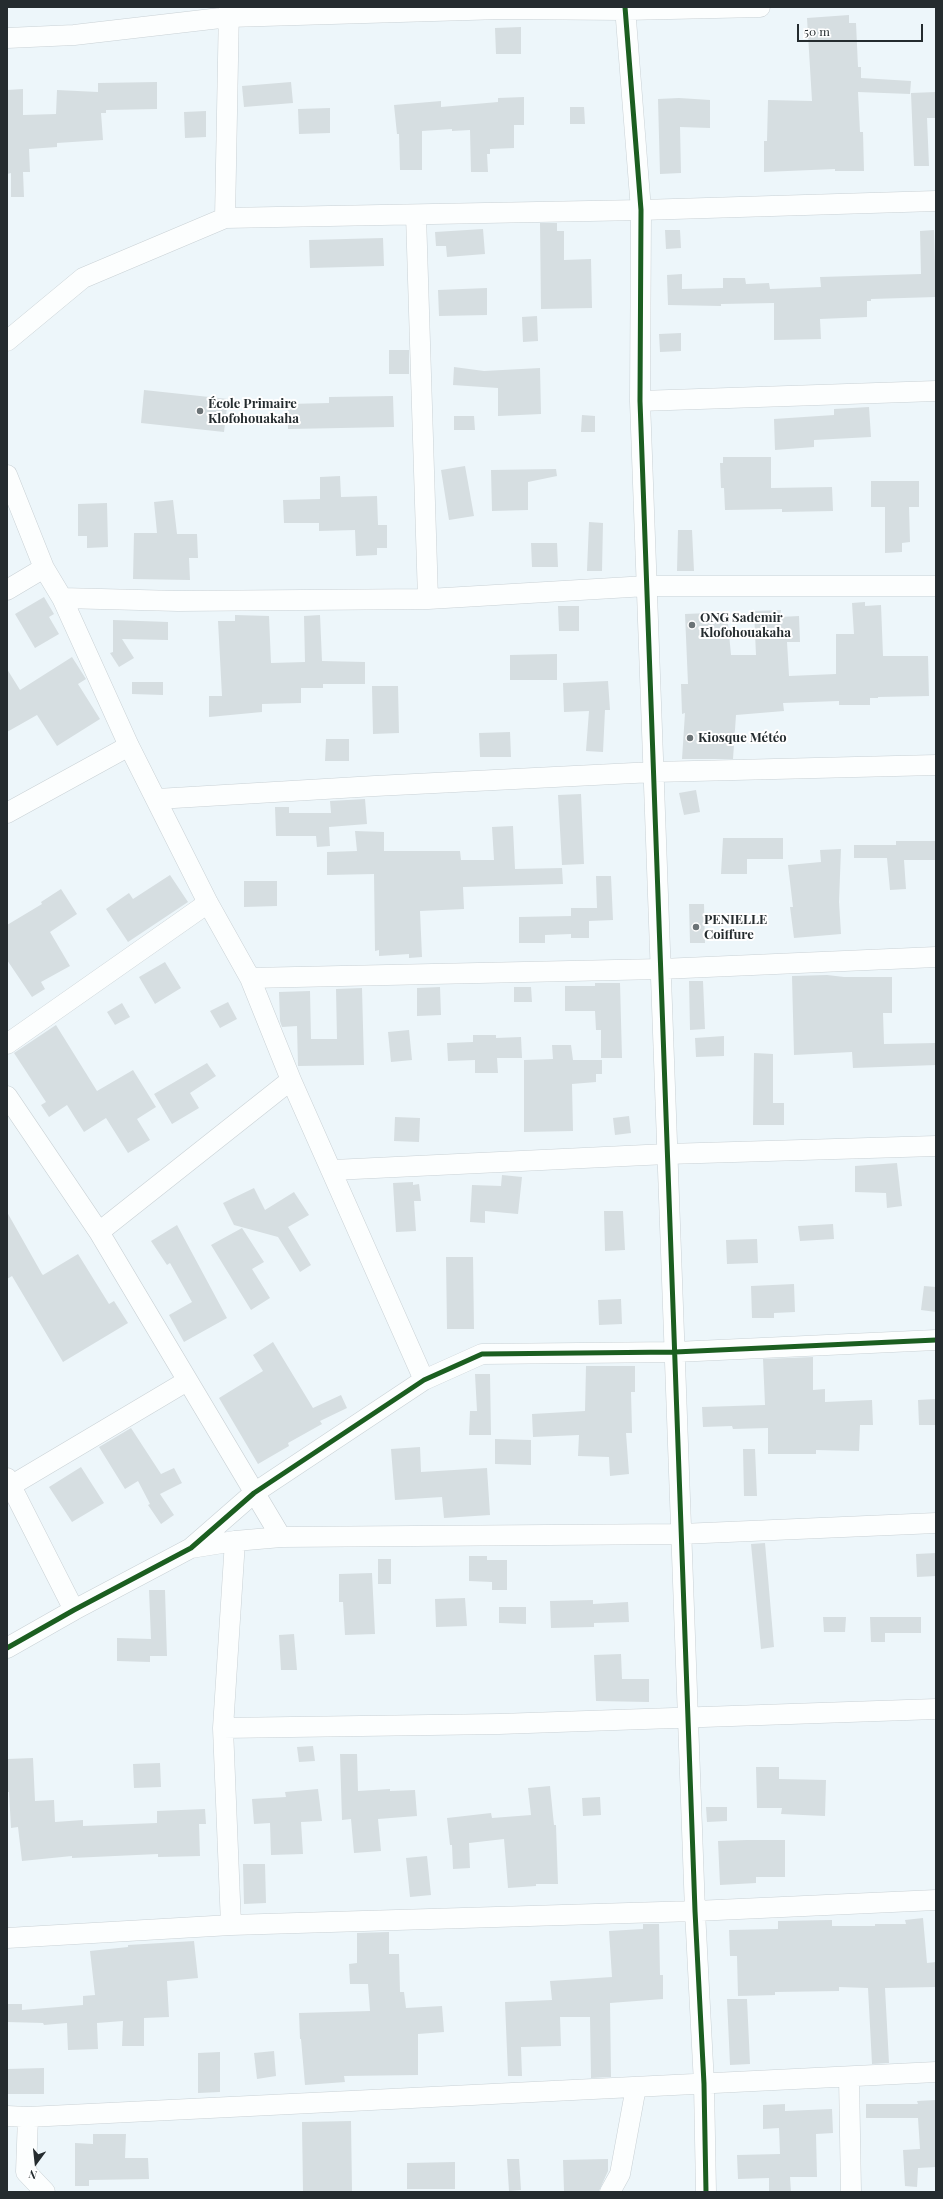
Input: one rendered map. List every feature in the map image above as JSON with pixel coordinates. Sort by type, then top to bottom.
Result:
[{"type":"street","points":[[7,38],[74,35],[229,12],[760,7]]},
{"type":"street","points":[[625,8],[641,210],[640,400],[646,586],[695,1911],[704,2084],[706,2192]]},
{"type":"street","points":[[225,218],[229,12]]},
{"type":"street","points":[[7,341],[83,278],[225,218],[641,210],[936,201]]},
{"type":"street","points":[[416,214],[428,599]]},
{"type":"street","points":[[640,400],[936,391]]},
{"type":"street","points":[[7,475],[44,568],[62,598],[129,746],[208,903],[250,978],[291,1080],[333,1170],[424,1380]]},
{"type":"street","points":[[7,590],[44,568]]},
{"type":"street","points":[[62,598],[178,601],[428,599],[646,586],[936,586]]},
{"type":"street","points":[[7,813],[129,746]]},
{"type":"street","points":[[157,799],[654,772],[936,765]]},
{"type":"street","points":[[7,1044],[208,903]]},
{"type":"street","points":[[250,978],[661,969],[936,957]]},
{"type":"street","points":[[99,1232],[291,1080]]},
{"type":"street","points":[[7,1096],[99,1232],[281,1537]]},
{"type":"street","points":[[333,1170],[667,1154],[936,1146]]},
{"type":"street","points":[[7,1648],[74,1610],[191,1548],[254,1493],[424,1380],[482,1354],[675,1352],[936,1340]]},
{"type":"street","points":[[74,1610],[8,1484],[187,1381]]},
{"type":"street","points":[[191,1548],[235,1541],[281,1537],[681,1534],[936,1523]]},
{"type":"street","points":[[231,1925],[223,1728],[235,1541]]},
{"type":"street","points":[[223,1728],[499,1724],[688,1716],[936,1709]]},
{"type":"street","points":[[7,1938],[231,1925],[695,1911],[936,1900]]},
{"type":"street","points":[[7,2116],[28,2117],[936,2072]]},
{"type":"street","points":[[848,2076],[851,2192]]},
{"type":"street","points":[[610,2192],[620,2174],[636,2087]]},
{"type":"street","points":[[28,2117],[26,2172],[45,2192]]},
{"type":"building","points":[[849,15],[849,23],[856,23],[858,67],[861,67],[861,78],[911,81],[910,94],[858,92],[860,132],[863,132],[864,171],[835,171],[835,169],[764,172],[764,141],[767,141],[768,100],[812,101],[807,18]]},
{"type":"building","points":[[521,27],[521,54],[496,54],[495,28]]},
{"type":"building","points":[[157,82],[157,109],[106,110],[106,113],[101,113],[103,140],[57,143],[57,147],[29,149],[30,172],[23,172],[24,197],[11,197],[11,173],[7,174],[7,90],[23,89],[23,115],[56,114],[57,90],[98,92],[98,83]]},
{"type":"building","points":[[291,82],[293,103],[244,107],[242,86]]},
{"type":"building","points":[[936,92],[936,118],[927,118],[929,166],[914,166],[911,93]]},
{"type":"building","points":[[524,97],[524,125],[514,125],[514,148],[490,149],[490,154],[487,154],[488,172],[471,172],[470,130],[452,131],[452,129],[422,131],[422,170],[400,170],[399,134],[397,134],[394,105],[441,101],[441,107],[498,102],[498,98]]},
{"type":"building","points":[[679,98],[710,100],[710,128],[680,127],[681,173],[660,174],[658,99]]},
{"type":"building","points":[[570,107],[584,107],[585,124],[570,124]]},
{"type":"building","points":[[330,108],[330,133],[299,134],[298,109]]},
{"type":"building","points":[[206,111],[206,137],[185,138],[184,112]]},
{"type":"building","points":[[540,223],[557,223],[557,231],[564,231],[564,260],[591,259],[592,308],[541,309]]},
{"type":"building","points":[[483,229],[485,254],[447,257],[446,246],[436,246],[435,232]]},
{"type":"building","points":[[665,230],[680,230],[681,248],[666,249]]},
{"type":"building","points":[[934,230],[936,297],[871,299],[871,301],[867,301],[867,317],[820,319],[821,339],[774,340],[774,303],[721,304],[721,306],[668,305],[667,275],[682,274],[682,289],[723,288],[723,278],[745,278],[746,284],[769,283],[770,289],[821,287],[820,277],[921,274],[920,231]]},
{"type":"building","points":[[383,238],[384,266],[310,268],[309,240]]},
{"type":"building","points":[[487,288],[487,315],[439,316],[438,290]]},
{"type":"building","points":[[537,316],[538,341],[523,342],[522,317]]},
{"type":"building","points":[[681,333],[681,351],[660,352],[659,334]]},
{"type":"building","points":[[389,350],[409,350],[409,374],[389,374]]},
{"type":"building","points":[[454,367],[484,371],[540,368],[541,414],[498,416],[498,388],[453,385]]},
{"type":"building","points":[[144,390],[228,399],[224,432],[141,423]]},
{"type":"building","points":[[393,396],[394,427],[288,429],[288,404],[329,403],[329,397]]},
{"type":"building","points":[[869,407],[871,437],[814,440],[814,447],[775,450],[774,419],[834,415],[834,409]]},
{"type":"building","points":[[582,415],[595,416],[595,432],[581,432]]},
{"type":"building","points":[[454,416],[474,416],[475,430],[454,430]]},
{"type":"building","points":[[723,457],[771,457],[771,488],[832,487],[833,511],[782,512],[782,509],[725,510],[724,488],[721,488],[720,463],[723,463]]},
{"type":"building","points":[[465,466],[474,516],[449,520],[441,470]]},
{"type":"building","points":[[556,469],[557,476],[528,482],[528,510],[492,511],[491,470]]},
{"type":"building","points":[[340,476],[341,497],[377,496],[378,525],[387,525],[387,548],[377,548],[377,555],[356,556],[355,530],[319,531],[319,523],[284,523],[283,500],[320,499],[320,477]]},
{"type":"building","points":[[871,481],[919,481],[919,507],[909,507],[910,542],[902,543],[902,552],[885,553],[885,507],[871,507]]},
{"type":"building","points":[[173,500],[177,534],[197,534],[198,558],[189,558],[190,580],[133,579],[134,533],[157,533],[154,502]]},
{"type":"building","points":[[107,503],[108,547],[87,548],[87,536],[78,536],[78,504]]},
{"type":"building","points":[[589,522],[603,523],[602,571],[587,571]]},
{"type":"building","points":[[678,530],[692,530],[694,571],[677,571]]},
{"type":"building","points":[[531,543],[557,543],[558,567],[532,567]]},
{"type":"building","points":[[44,597],[54,614],[49,617],[59,634],[35,648],[15,614]]},
{"type":"building","points":[[865,602],[865,606],[881,605],[883,656],[928,656],[929,696],[870,698],[870,705],[839,705],[839,701],[783,703],[784,711],[736,715],[733,759],[682,759],[685,713],[682,714],[681,684],[688,684],[685,614],[709,613],[709,615],[727,613],[731,655],[756,655],[754,611],[781,610],[780,617],[799,616],[800,642],[787,642],[789,676],[836,674],[836,634],[854,634],[852,603]]},
{"type":"building","points":[[558,606],[579,606],[579,631],[559,631]]},
{"type":"building","points":[[235,615],[269,616],[271,663],[305,662],[304,616],[320,615],[322,661],[365,662],[365,684],[323,684],[323,688],[301,688],[301,703],[262,704],[262,712],[209,717],[209,696],[222,696],[218,621],[235,621]]},
{"type":"building","points":[[113,620],[168,622],[168,640],[122,639],[134,658],[119,667],[110,653],[113,652]]},
{"type":"building","points":[[557,654],[557,680],[510,680],[510,655]]},
{"type":"building","points":[[72,657],[86,679],[78,684],[100,719],[57,746],[37,715],[7,732],[7,669],[20,690]]},
{"type":"building","points":[[608,681],[610,710],[605,710],[603,752],[586,751],[589,711],[564,712],[563,683]]},
{"type":"building","points":[[132,682],[163,682],[163,695],[132,694]]},
{"type":"building","points":[[372,686],[398,686],[399,733],[373,734]]},
{"type":"building","points":[[510,732],[511,757],[480,757],[479,733]]},
{"type":"building","points":[[326,739],[349,739],[349,761],[325,761]]},
{"type":"building","points":[[696,790],[700,812],[684,815],[679,793]]},
{"type":"building","points":[[581,794],[584,864],[562,865],[558,795]]},
{"type":"building","points":[[365,799],[367,824],[329,827],[330,846],[317,847],[316,836],[276,836],[275,807],[289,807],[289,813],[331,813],[330,801]]},
{"type":"building","points":[[513,826],[515,869],[562,868],[563,884],[463,887],[464,909],[420,911],[422,957],[409,958],[409,954],[379,956],[379,950],[375,951],[374,874],[327,875],[327,852],[357,851],[355,831],[384,832],[384,851],[460,851],[461,860],[494,860],[492,827]]},
{"type":"building","points":[[723,838],[783,838],[783,859],[747,859],[747,874],[721,874]]},
{"type":"building","points":[[896,841],[935,841],[935,860],[904,860],[906,889],[890,890],[887,858],[854,858],[854,845],[896,845]]},
{"type":"building","points":[[841,849],[839,902],[841,934],[794,938],[790,907],[793,907],[788,865],[821,862],[820,850]]},
{"type":"building","points":[[170,875],[188,902],[128,942],[106,909],[129,893],[133,899]]},
{"type":"building","points":[[596,876],[611,876],[613,920],[589,921],[589,938],[571,938],[571,934],[545,935],[545,943],[519,943],[519,917],[571,916],[571,908],[597,908]]},
{"type":"building","points":[[244,881],[277,881],[277,906],[244,907]]},
{"type":"building","points":[[61,889],[77,914],[50,932],[70,966],[41,982],[45,989],[32,997],[7,960],[7,925],[42,904],[41,902]]},
{"type":"building","points":[[689,904],[704,904],[705,943],[690,943]]},
{"type":"building","points":[[165,962],[181,988],[155,1004],[139,977]]},
{"type":"building","points":[[827,975],[844,977],[892,977],[892,1013],[883,1013],[884,1044],[936,1043],[936,1065],[853,1068],[852,1052],[794,1055],[792,976]]},
{"type":"building","points":[[689,981],[703,981],[705,1029],[690,1030]]},
{"type":"building","points":[[595,983],[620,983],[622,1058],[601,1058],[601,1030],[596,1030],[595,1011],[565,1011],[565,986],[595,986]]},
{"type":"building","points":[[440,987],[441,1015],[417,1016],[417,988]]},
{"type":"building","points":[[514,987],[531,987],[532,1002],[514,1002]]},
{"type":"building","points":[[362,988],[364,1065],[298,1066],[297,1026],[282,1027],[280,1021],[279,992],[310,991],[311,1039],[337,1039],[336,989]]},
{"type":"building","points":[[228,1002],[237,1019],[220,1028],[210,1011]]},
{"type":"building","points":[[122,1003],[130,1017],[115,1025],[107,1012]]},
{"type":"building","points":[[56,1025],[97,1091],[133,1070],[156,1107],[137,1119],[150,1140],[128,1153],[106,1118],[84,1132],[67,1105],[49,1117],[41,1105],[46,1102],[14,1053]]},
{"type":"building","points":[[409,1030],[412,1060],[391,1062],[388,1032]]},
{"type":"building","points":[[473,1035],[496,1035],[496,1038],[521,1037],[522,1058],[497,1058],[498,1073],[475,1073],[475,1060],[448,1061],[447,1043],[473,1042]]},
{"type":"building","points":[[724,1036],[724,1056],[696,1057],[695,1038]]},
{"type":"building","points":[[552,1045],[571,1045],[573,1060],[602,1060],[602,1074],[596,1074],[596,1082],[572,1084],[573,1131],[524,1132],[524,1060],[553,1059]]},
{"type":"building","points":[[754,1053],[773,1054],[773,1103],[784,1103],[784,1125],[753,1125]]},
{"type":"building","points":[[207,1063],[216,1076],[190,1093],[199,1108],[172,1124],[154,1094]]},
{"type":"building","points":[[629,1116],[631,1133],[615,1135],[613,1118]]},
{"type":"building","points":[[395,1117],[420,1118],[419,1142],[394,1141]]},
{"type":"building","points":[[897,1163],[902,1206],[887,1208],[886,1193],[855,1192],[855,1166]]},
{"type":"building","points":[[502,1175],[522,1177],[518,1214],[485,1211],[485,1223],[470,1222],[472,1185],[501,1186]]},
{"type":"building","points":[[413,1182],[413,1185],[419,1184],[421,1201],[414,1201],[416,1231],[396,1232],[393,1183]]},
{"type":"building","points":[[254,1188],[265,1210],[294,1192],[309,1215],[288,1227],[311,1265],[300,1272],[278,1237],[234,1225],[223,1203]]},
{"type":"building","points":[[604,1211],[623,1211],[625,1250],[605,1251]]},
{"type":"building","points":[[7,1212],[43,1275],[78,1254],[109,1304],[114,1301],[128,1323],[63,1362],[12,1276],[7,1279]]},
{"type":"building","points":[[833,1224],[834,1239],[800,1241],[798,1226]]},
{"type":"building","points":[[177,1225],[227,1318],[184,1342],[169,1315],[192,1302],[170,1263],[167,1265],[151,1241]]},
{"type":"building","points":[[242,1228],[264,1262],[252,1269],[270,1298],[251,1310],[211,1245]]},
{"type":"building","points":[[757,1239],[758,1263],[727,1264],[726,1240]]},
{"type":"building","points":[[446,1257],[473,1257],[474,1329],[447,1329]]},
{"type":"building","points":[[794,1284],[795,1312],[774,1313],[774,1318],[752,1318],[751,1286]]},
{"type":"building","points":[[924,1286],[936,1287],[936,1312],[921,1310]]},
{"type":"building","points":[[621,1299],[622,1324],[599,1325],[598,1300]]},
{"type":"building","points":[[273,1342],[313,1408],[341,1395],[347,1408],[320,1421],[322,1424],[288,1443],[289,1446],[258,1464],[219,1398],[263,1371],[253,1355]]},
{"type":"building","points":[[813,1357],[813,1390],[825,1389],[825,1402],[872,1400],[873,1425],[860,1425],[859,1451],[816,1450],[816,1454],[768,1454],[768,1428],[733,1429],[732,1426],[703,1427],[702,1407],[765,1405],[763,1359]]},
{"type":"building","points":[[586,1366],[635,1366],[635,1392],[631,1392],[632,1433],[626,1433],[629,1474],[610,1476],[609,1457],[578,1456],[579,1435],[533,1437],[532,1414],[585,1411]]},
{"type":"building","points":[[475,1374],[490,1374],[491,1435],[469,1435],[470,1411],[477,1411]]},
{"type":"building","points":[[936,1399],[936,1425],[919,1425],[918,1400]]},
{"type":"building","points":[[131,1428],[161,1474],[174,1468],[182,1483],[160,1494],[174,1515],[161,1524],[148,1505],[150,1504],[138,1481],[125,1489],[99,1447]]},
{"type":"building","points":[[495,1439],[531,1440],[531,1465],[495,1464]]},
{"type":"building","points":[[420,1447],[421,1472],[487,1468],[490,1515],[444,1518],[442,1497],[395,1500],[391,1449]]},
{"type":"building","points":[[743,1449],[755,1449],[757,1496],[744,1496]]},
{"type":"building","points":[[81,1467],[104,1503],[72,1522],[49,1487]]},
{"type":"building","points":[[765,1543],[774,1647],[761,1649],[751,1544]]},
{"type":"building","points":[[936,1553],[936,1576],[917,1577],[916,1554]]},
{"type":"building","points":[[469,1556],[487,1556],[487,1560],[507,1560],[507,1590],[492,1590],[492,1582],[469,1581]]},
{"type":"building","points":[[378,1559],[391,1559],[391,1584],[378,1584]]},
{"type":"building","points":[[372,1573],[375,1634],[345,1635],[343,1602],[339,1602],[339,1574]]},
{"type":"building","points":[[149,1590],[165,1590],[167,1656],[150,1656],[150,1662],[117,1661],[117,1638],[151,1639]]},
{"type":"building","points":[[465,1598],[467,1626],[436,1627],[435,1599]]},
{"type":"building","points":[[593,1600],[593,1604],[628,1602],[629,1622],[594,1623],[594,1627],[551,1628],[550,1601]]},
{"type":"building","points":[[499,1607],[526,1607],[526,1624],[499,1623]]},
{"type":"building","points":[[823,1617],[846,1617],[845,1632],[824,1632]]},
{"type":"building","points":[[870,1617],[921,1617],[921,1633],[885,1633],[885,1642],[871,1642]]},
{"type":"building","points":[[294,1634],[297,1670],[281,1670],[279,1635]]},
{"type":"building","points":[[621,1654],[622,1679],[649,1679],[649,1702],[596,1701],[594,1655]]},
{"type":"building","points":[[313,1746],[315,1761],[299,1762],[297,1747]]},
{"type":"building","points":[[340,1754],[357,1754],[358,1791],[390,1789],[390,1791],[415,1790],[417,1816],[378,1819],[381,1851],[354,1853],[351,1819],[342,1820]]},
{"type":"building","points":[[33,1758],[35,1801],[54,1800],[55,1822],[83,1820],[83,1826],[157,1823],[157,1811],[205,1809],[206,1824],[199,1824],[200,1856],[158,1857],[158,1854],[72,1858],[72,1856],[22,1861],[18,1827],[11,1828],[9,1792],[7,1792],[7,1759]]},
{"type":"building","points":[[160,1763],[161,1787],[134,1788],[133,1764]]},
{"type":"building","points":[[756,1767],[779,1767],[779,1779],[826,1780],[825,1816],[781,1814],[782,1808],[757,1808]]},
{"type":"building","points":[[550,1786],[554,1825],[556,1825],[558,1884],[536,1884],[536,1886],[508,1888],[504,1839],[469,1843],[470,1868],[453,1869],[452,1845],[450,1845],[447,1818],[491,1813],[492,1818],[531,1815],[528,1788]]},
{"type":"building","points":[[318,1789],[322,1821],[301,1822],[303,1854],[271,1855],[270,1823],[254,1824],[252,1799],[286,1797],[285,1792]]},
{"type":"building","points":[[600,1797],[601,1815],[583,1816],[582,1798]]},
{"type":"building","points":[[706,1807],[727,1807],[727,1821],[707,1822]]},
{"type":"building","points":[[785,1840],[785,1877],[756,1877],[756,1883],[720,1885],[718,1841]]},
{"type":"building","points":[[427,1856],[431,1895],[410,1897],[406,1858]]},
{"type":"building","points":[[243,1864],[265,1864],[266,1903],[244,1904]]},
{"type":"building","points":[[923,1918],[927,1963],[936,1962],[936,1987],[885,1988],[889,2063],[872,2064],[868,1988],[839,1987],[839,1991],[775,1992],[775,1995],[738,1996],[737,1956],[730,1956],[729,1930],[778,1929],[778,1921],[832,1920],[832,1926],[875,1926],[875,1924],[906,1924],[905,1920]]},
{"type":"building","points":[[643,1924],[659,1924],[660,1975],[663,1975],[663,1999],[610,2003],[611,2077],[591,2078],[590,2017],[560,2017],[561,2046],[521,2047],[522,2076],[508,2076],[505,2002],[552,2000],[550,1981],[612,1977],[609,1931],[643,1929]]},
{"type":"building","points":[[389,1932],[389,1954],[399,1954],[400,1992],[404,1992],[406,2008],[442,2006],[444,2032],[418,2034],[418,2075],[344,2076],[345,2082],[305,2085],[299,2013],[370,2011],[368,1984],[350,1984],[349,1964],[357,1963],[357,1933]]},
{"type":"building","points":[[194,1941],[198,1978],[167,1981],[169,2017],[144,2018],[144,2046],[122,2046],[123,2021],[97,2023],[98,2049],[68,2050],[67,2023],[44,2025],[43,2023],[7,2022],[7,2004],[22,2004],[22,2010],[83,2005],[83,1996],[95,1995],[90,1951],[128,1947],[128,1945]]},
{"type":"building","points":[[727,1999],[747,1999],[750,2064],[730,2065]]},
{"type":"building","points":[[274,2051],[276,2076],[257,2079],[254,2053]]},
{"type":"building","points":[[220,2052],[220,2092],[198,2093],[198,2053]]},
{"type":"building","points":[[44,2068],[44,2094],[7,2094],[7,2069]]},
{"type":"building","points":[[936,2100],[936,2167],[918,2168],[917,2187],[905,2186],[903,2150],[920,2149],[918,2118],[866,2118],[866,2104],[918,2104],[917,2101]]},
{"type":"building","points":[[785,2104],[785,2111],[832,2109],[833,2133],[816,2134],[817,2177],[790,2177],[791,2192],[769,2192],[769,2178],[738,2179],[737,2155],[780,2154],[779,2128],[763,2129],[763,2105]]},
{"type":"building","points":[[351,2121],[352,2192],[303,2192],[302,2122]]},
{"type":"building","points":[[93,2134],[126,2134],[125,2158],[148,2158],[149,2179],[89,2180],[89,2186],[75,2186],[75,2143],[93,2144]]},
{"type":"building","points":[[507,2159],[519,2159],[521,2190],[509,2191]]},
{"type":"building","points":[[608,2159],[608,2171],[599,2191],[564,2191],[563,2160]]},
{"type":"building","points":[[455,2162],[455,2189],[407,2189],[407,2163]]},
{"type":"cycle path","points":[[625,7],[641,210],[640,401],[695,1911],[704,2084],[706,2192]]},
{"type":"cycle path","points":[[7,1648],[74,1610],[191,1548],[254,1493],[424,1380],[482,1354],[675,1352],[936,1340]]},
{"type":"place","name":"École Primaire Klofohouakaha","points":[[200,411]]},
{"type":"place","name":"ONG Sademir Klofohouakaha","points":[[692,625]]},
{"type":"place","name":"Kiosque Météo","points":[[690,738]]},
{"type":"place","name":"PENIELLE Coiffure","points":[[696,927]]}]
